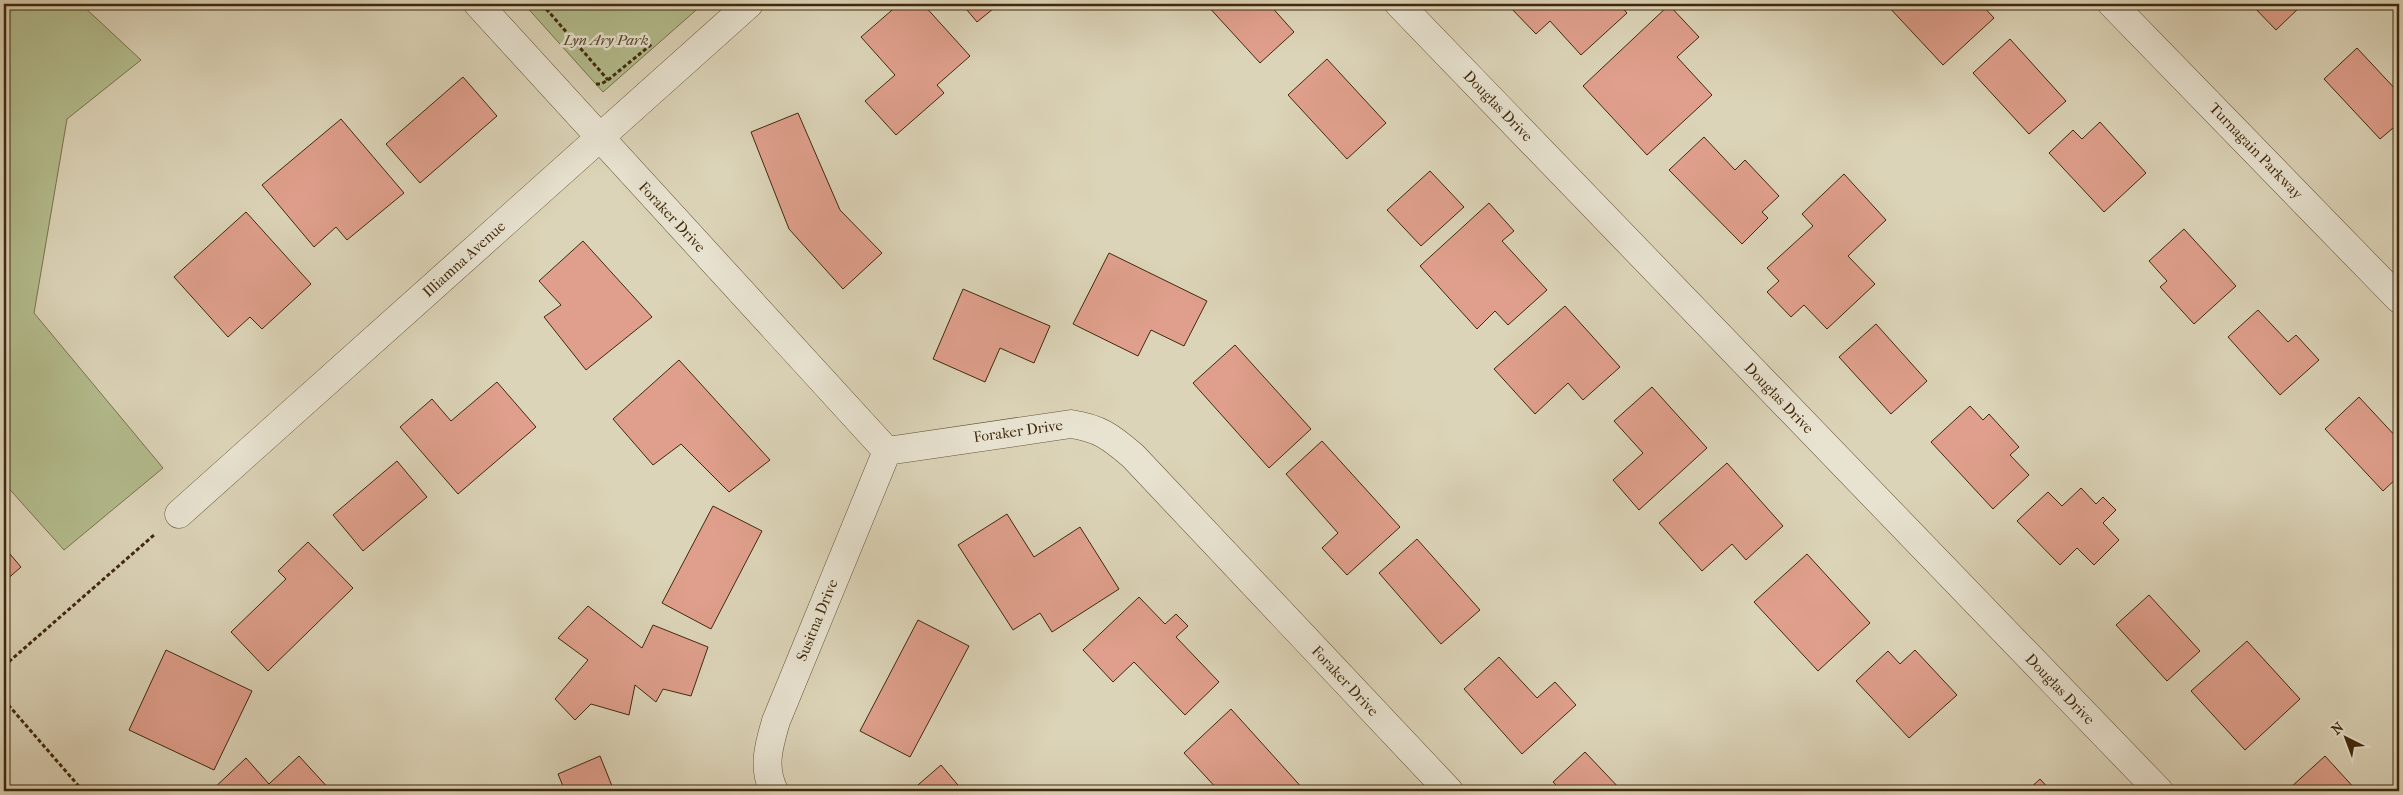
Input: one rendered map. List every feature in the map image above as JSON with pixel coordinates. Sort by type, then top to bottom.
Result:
[{"type":"street","name":"Foraker Drive","points":[[478,4],[887,451],[1071,424],[1093,427],[1114,439],[1449,791]]},
{"type":"street","name":"Illiamna Avenue","points":[[179,514],[749,4]]},
{"type":"street","name":"Douglas Drive","points":[[1399,4],[2159,791]]},
{"type":"street","name":"Turnagain Parkway","points":[[2112,4],[2399,299]]},
{"type":"street","name":"Susitna Drive","points":[[774,791],[769,781],[766,755],[776,721],[887,451]]},
{"type":"path","points":[[542,4],[608,80]]},
{"type":"path","points":[[588,83],[600,84],[608,80],[654,42]]},
{"type":"path","points":[[4,666],[179,514]]},
{"type":"path","points":[[4,700],[83,791]]},
{"type":"green space","points":[[4,4],[81,4],[141,60],[67,119],[34,313],[163,468],[64,550],[4,483]]},
{"type":"green space","name":"Lyn Ary Park","points":[[524,4],[703,4],[603,92]]},
{"type":"building","points":[[899,4],[923,4],[970,56],[937,85],[944,93],[896,135],[865,101],[895,75],[861,37]]},
{"type":"building","points":[[962,4],[999,4],[977,22]]},
{"type":"building","points":[[1206,4],[1269,4],[1294,32],[1260,63]]},
{"type":"building","points":[[1507,4],[1619,4],[1627,13],[1581,55],[1550,21],[1536,34]]},
{"type":"building","points":[[1886,4],[1981,4],[1994,18],[1943,65]]},
{"type":"building","points":[[2251,4],[2303,4],[2276,30]]},
{"type":"building","points":[[1669,5],[1699,37],[1677,57],[1712,95],[1647,155],[1583,86]]},
{"type":"building","points":[[2010,39],[2066,101],[2029,134],[1973,73]]},
{"type":"building","points":[[2357,48],[2399,93],[2399,123],[2380,139],[2324,79]]},
{"type":"building","points":[[1327,59],[1386,123],[1347,159],[1288,95]]},
{"type":"building","points":[[463,77],[497,116],[420,183],[386,144]]},
{"type":"building","points":[[798,113],[840,210],[882,253],[843,289],[789,229],[751,132]]},
{"type":"building","points":[[341,119],[404,193],[347,240],[336,227],[314,247],[262,185]]},
{"type":"building","points":[[2100,122],[2146,173],[2104,212],[2049,153],[2073,130],[2082,139]]},
{"type":"building","points":[[1704,137],[1735,170],[1745,160],[1779,196],[1762,212],[1768,218],[1742,244],[1669,170]]},
{"type":"building","points":[[1430,171],[1464,207],[1421,246],[1387,210]]},
{"type":"building","points":[[1844,174],[1886,220],[1848,256],[1875,284],[1827,329],[1804,305],[1791,317],[1767,292],[1779,281],[1767,268],[1813,226],[1802,214]]},
{"type":"building","points":[[1489,203],[1514,231],[1502,241],[1547,290],[1508,325],[1495,311],[1477,329],[1420,266]]},
{"type":"building","points":[[246,212],[311,284],[262,329],[250,317],[228,337],[174,277]]},
{"type":"building","points":[[2184,229],[2236,286],[2194,324],[2160,287],[2167,281],[2149,261]]},
{"type":"building","points":[[583,241],[652,317],[586,370],[544,317],[561,305],[539,281]]},
{"type":"building","points":[[1109,253],[1207,301],[1184,346],[1151,330],[1138,356],[1073,324]]},
{"type":"building","points":[[963,289],[1050,326],[1034,363],[1000,348],[985,382],[933,359]]},
{"type":"building","points":[[1565,306],[1620,367],[1583,400],[1568,383],[1535,414],[1494,369]]},
{"type":"building","points":[[2258,310],[2288,342],[2296,335],[2319,360],[2280,395],[2228,337]]},
{"type":"building","points":[[1876,324],[1927,381],[1891,414],[1839,357]]},
{"type":"building","points":[[1235,345],[1311,429],[1269,468],[1193,383]]},
{"type":"building","points":[[679,360],[770,460],[729,492],[681,444],[653,465],[613,419]]},
{"type":"building","points":[[497,382],[536,427],[458,494],[400,427],[432,399],[451,421]]},
{"type":"building","points":[[1652,387],[1707,448],[1639,510],[1613,480],[1643,453],[1614,421]]},
{"type":"building","points":[[2359,397],[2399,440],[2399,476],[2383,491],[2325,429]]},
{"type":"building","points":[[1970,406],[1983,420],[1989,414],[2019,447],[2010,455],[2029,475],[1993,509],[1931,442]]},
{"type":"building","points":[[1322,441],[1400,527],[1347,575],[1322,548],[1338,533],[1286,474]]},
{"type":"building","points":[[397,461],[427,497],[363,551],[333,515]]},
{"type":"building","points":[[1727,463],[1783,526],[1746,560],[1732,544],[1702,571],[1659,523]]},
{"type":"building","points":[[2081,488],[2096,504],[2103,497],[2116,510],[2103,523],[2119,540],[2094,565],[2077,548],[2060,565],[2017,521],[2048,492],[2062,506]]},
{"type":"building","points":[[713,506],[762,531],[711,629],[662,603]]},
{"type":"building","points":[[1007,514],[1034,557],[1080,527],[1119,589],[1052,632],[1040,613],[1013,630],[958,545]]},
{"type":"building","points":[[1417,539],[1480,610],[1441,644],[1379,573]]},
{"type":"building","points":[[308,542],[353,588],[268,671],[231,632],[286,579],[278,571]]},
{"type":"building","points":[[4,547],[21,567],[4,582]]},
{"type":"building","points":[[1807,554],[1870,623],[1818,671],[1754,602]]},
{"type":"building","points":[[2149,595],[2200,651],[2167,681],[2116,625]]},
{"type":"building","points":[[1139,597],[1165,624],[1176,614],[1188,626],[1176,637],[1219,682],[1185,715],[1134,662],[1113,682],[1083,650]]},
{"type":"building","points":[[588,606],[642,648],[653,625],[708,647],[691,696],[663,689],[656,702],[635,685],[629,715],[591,704],[575,720],[555,699],[588,660],[558,638]]},
{"type":"building","points":[[918,620],[969,646],[910,757],[860,731]]},
{"type":"building","points":[[2247,641],[2300,699],[2245,750],[2191,691]]},
{"type":"building","points":[[166,650],[252,691],[214,770],[129,730]]},
{"type":"building","points":[[1915,650],[1957,695],[1909,738],[1856,681],[1888,651],[1900,664]]},
{"type":"building","points":[[1499,657],[1537,698],[1555,682],[1576,705],[1522,754],[1464,689]]},
{"type":"building","points":[[1231,709],[1305,791],[1219,791],[1184,753]]},
{"type":"building","points":[[1585,752],[1622,791],[1562,791],[1553,782]]},
{"type":"building","points":[[299,756],[331,791],[211,791],[246,758],[269,784]]},
{"type":"building","points":[[600,756],[614,791],[565,791],[558,774]]},
{"type":"building","points":[[2325,756],[2357,791],[2293,791],[2290,788]]},
{"type":"building","points":[[941,765],[963,791],[911,791]]},
{"type":"building","points":[[2040,779],[2051,791],[2027,791]]}]
